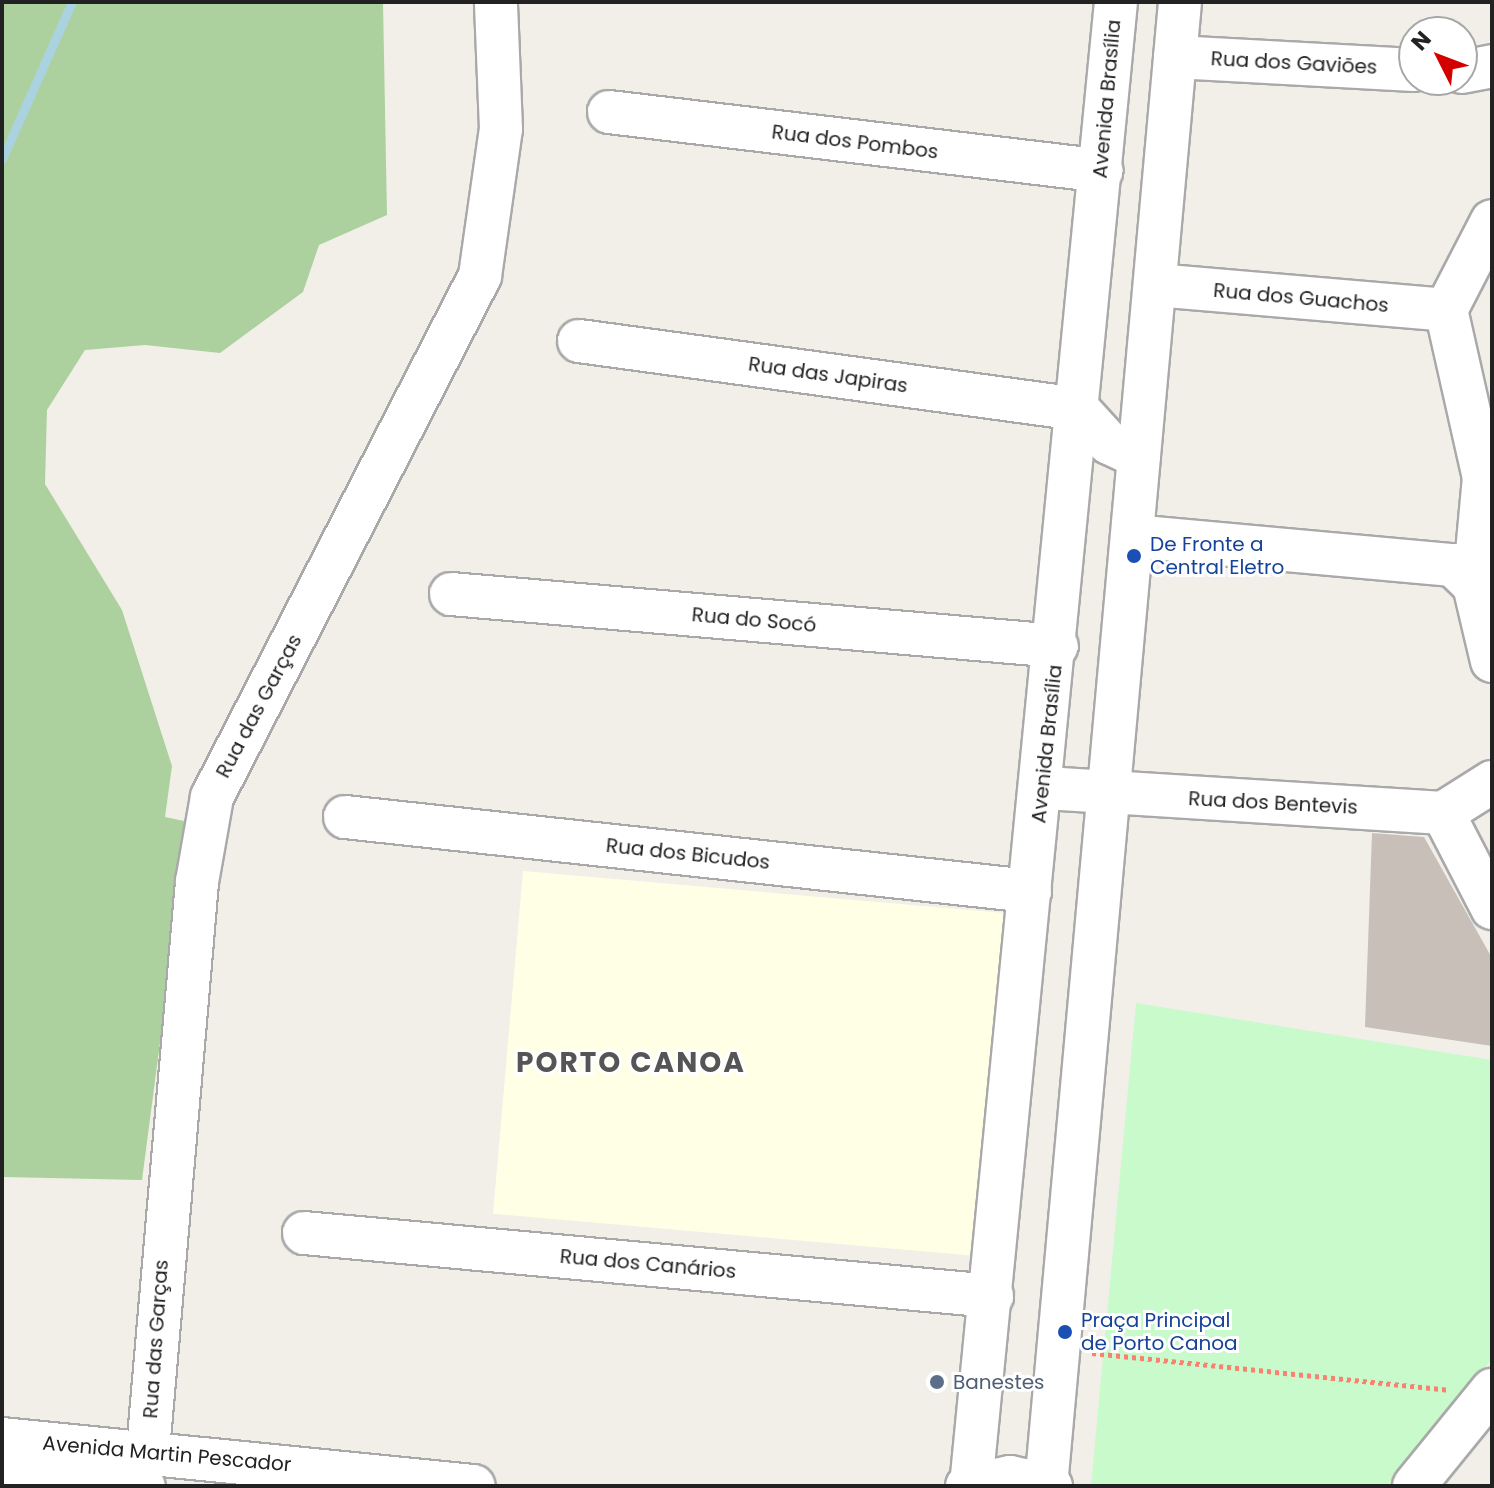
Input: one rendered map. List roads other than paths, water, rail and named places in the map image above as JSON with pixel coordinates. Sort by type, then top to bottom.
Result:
[{"type":"street","name":"Rua das Garças","points":[[146,1468],[173,1123],[209,809],[480,276],[501,129],[496,2]]},
{"type":"street","name":"Avenida Brasília","points":[[970,1485],[992,1296],[1030,891],[1045,788],[1116,2]]},
{"type":"street","name":"Rua dos Gaviões","points":[[1173,24],[1398,67]]},
{"type":"street","points":[[970,1485],[1010,1477],[1048,1485],[1156,285],[1173,24]]},
{"type":"street","name":"Rua dos Pombos","points":[[609,112],[1101,171]]},
{"type":"street","points":[[1492,221],[1446,310],[1484,478],[1459,574],[1492,661]]},
{"type":"street","name":"Rua dos Guachos","points":[[1156,285],[1446,310]]},
{"type":"street","name":"Rua das Japiras","points":[[579,341],[1078,409]]},
{"type":"street","points":[[1078,409],[1109,443],[1139,457]]},
{"type":"street","points":[[1132,536],[1459,574]]},
{"type":"street","name":"Rua do Socó","points":[[451,594],[1057,646]]},
{"type":"street","points":[[1492,782],[1443,813],[1492,908]]},
{"type":"street","name":"Rua dos Bentevis","points":[[1045,788],[1443,813]]},
{"type":"street","name":"Rua dos Bicudos","points":[[345,817],[1030,891]]},
{"type":"street","name":"Rua dos Canários","points":[[304,1233],[992,1296]]},
{"type":"street","points":[[1414,1486],[1490,1392]]},
{"type":"street","name":"Avenida Martin Pescador","points":[[2,1439],[146,1468]]},
{"type":"street","name":"Avenida Martin Pescador","points":[[2,1476],[146,1468],[474,1486]]},
{"type":"waterway","points":[[2,159],[72,2]]},
{"type":"place","name":"De Fronte a Central Eletro","points":[[1134,556]]},
{"type":"place","name":"Praça Principal de Porto Canoa","points":[[1065,1332]]},
{"type":"place","name":"Banestes","points":[[937,1382]]},
{"type":"district","name":"PORTO CANOA","points":[[631,1063]]}]
